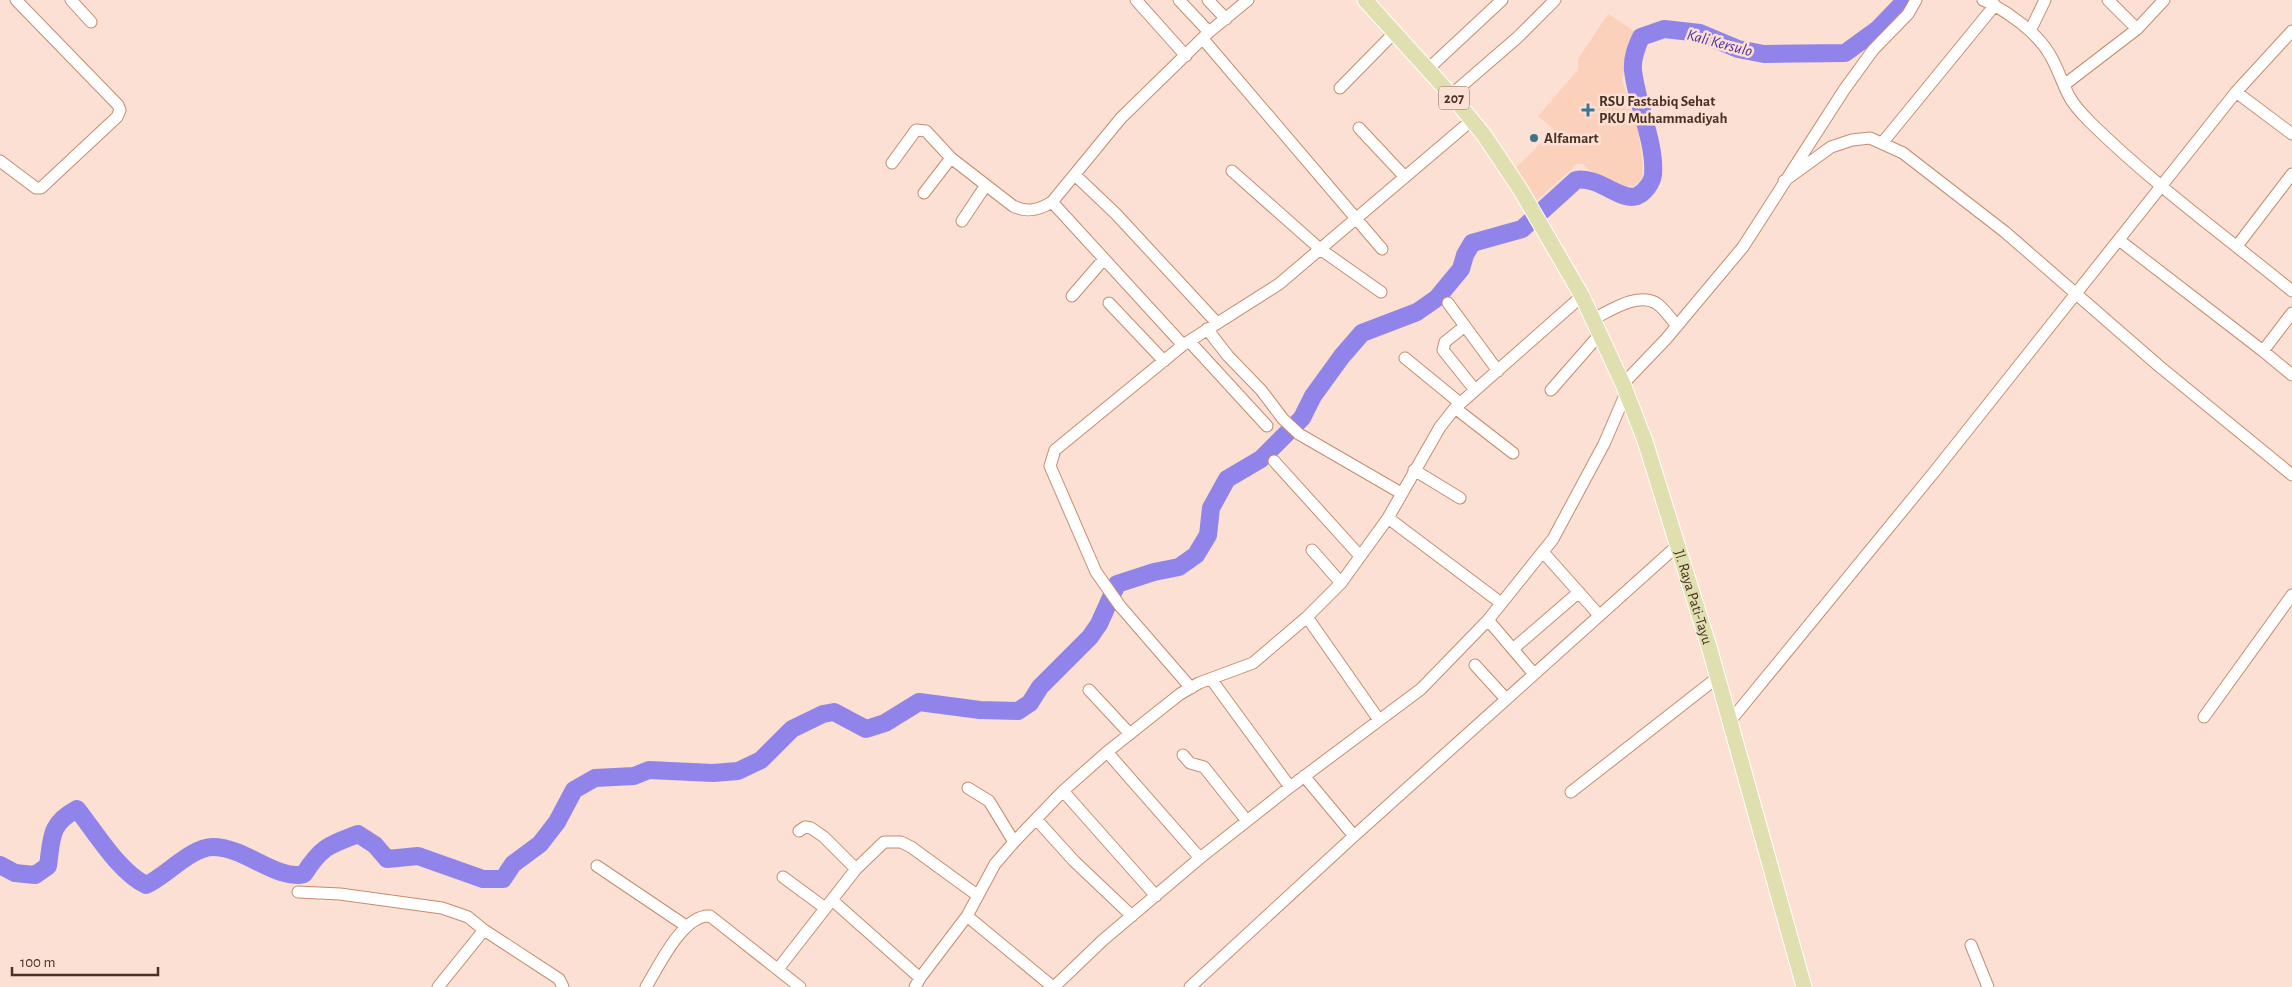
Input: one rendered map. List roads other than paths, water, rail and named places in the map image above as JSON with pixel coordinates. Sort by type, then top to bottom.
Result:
[{"type":"main road","name":"207","points":[[1366,0],[1452,95],[1472,120]]},
{"type":"main road","name":"Jl. Raya Pati-Tayu","points":[[1472,120],[1520,189],[1582,296],[1624,388],[1645,441],[1731,720],[1804,987]]},
{"type":"street","points":[[0,161],[39,189],[117,117],[120,110],[118,105],[16,0]]},
{"type":"street","points":[[71,0],[91,22]]},
{"type":"street","points":[[1136,0],[1186,56]]},
{"type":"street","points":[[1179,0],[1354,218],[1382,249]]},
{"type":"street","points":[[1208,0],[1226,20]]},
{"type":"street","points":[[892,163],[916,130],[920,130],[930,134],[951,158],[986,186],[1020,210],[1034,211],[1052,202],[1121,118],[1206,36],[1248,0]]},
{"type":"street","points":[[1428,69],[1502,0]]},
{"type":"street","points":[[1452,95],[1555,0]]},
{"type":"street","points":[[967,916],[1054,987],[1132,916],[1200,858],[1304,776],[1421,688],[1488,620],[1553,539],[1604,444],[1624,388],[1743,247],[1784,181],[1873,50],[1908,14],[1916,0]]},
{"type":"street","points":[[1983,0],[1995,5],[2030,31],[2050,55],[2070,98],[2089,121],[2134,163],[2292,292]]},
{"type":"street","points":[[2030,31],[2046,0]]},
{"type":"street","points":[[2108,0],[2137,29]]},
{"type":"street","points":[[2064,85],[2137,29],[2164,0]]},
{"type":"street","points":[[1883,142],[1995,5]]},
{"type":"street","points":[[1731,720],[2163,186],[2236,92],[2292,31]]},
{"type":"street","points":[[1340,88],[1395,32]]},
{"type":"street","points":[[2236,92],[2292,134]]},
{"type":"street","points":[[1191,688],[1120,606],[1096,572],[1056,482],[1050,466],[1051,457],[1055,450],[1186,343],[1279,284],[1354,218],[1472,120]]},
{"type":"street","points":[[1359,128],[1404,176]]},
{"type":"street","points":[[1784,181],[1830,147],[1852,140],[1870,138],[1883,142],[1903,153],[1997,226],[2292,476]]},
{"type":"street","points":[[924,193],[951,158]]},
{"type":"street","points":[[1232,171],[1320,249],[1381,292]]},
{"type":"street","points":[[2237,246],[2292,174]]},
{"type":"street","points":[[1074,175],[1116,214],[1212,326],[1224,351],[1294,429],[1401,493]]},
{"type":"street","points":[[962,220],[986,186]]},
{"type":"street","points":[[1052,202],[1104,259],[1267,426]]},
{"type":"street","points":[[2119,240],[2292,375]]},
{"type":"street","points":[[1072,296],[1104,259]]},
{"type":"street","points":[[783,877],[828,904],[917,982],[967,916],[995,864],[1036,819],[1107,752],[1191,688],[1253,663],[1307,617],[1341,583],[1388,518],[1440,427],[1457,406],[1582,296]]},
{"type":"street","points":[[1593,319],[1626,303],[1647,300],[1658,304],[1677,326]]},
{"type":"street","points":[[1109,303],[1164,360]]},
{"type":"street","points":[[1448,303],[1498,371]]},
{"type":"street","points":[[2263,351],[2292,313]]},
{"type":"street","points":[[1465,326],[1447,339],[1443,344],[1443,350],[1476,390]]},
{"type":"street","points":[[1551,390],[1600,334]]},
{"type":"street","points":[[1405,358],[1457,406],[1513,453]]},
{"type":"street","points":[[1274,462],[1360,556]]},
{"type":"street","points":[[1414,470],[1460,498]]},
{"type":"street","points":[[1388,518],[1501,603]]},
{"type":"street","points":[[1190,987],[1354,836],[1678,545]]},
{"type":"street","points":[[1312,550],[1341,583]]},
{"type":"street","points":[[1543,552],[1599,615]]},
{"type":"street","points":[[1513,649],[1578,592]]},
{"type":"street","points":[[2204,717],[2292,595]]},
{"type":"street","points":[[1307,617],[1379,720]]},
{"type":"street","points":[[1488,620],[1534,674]]},
{"type":"street","points":[[1474,665],[1506,700]]},
{"type":"street","points":[[1571,792],[1718,677]]},
{"type":"street","points":[[1211,679],[1290,787]]},
{"type":"street","points":[[1089,690],[1130,734]]},
{"type":"street","points":[[1107,752],[1200,858]]},
{"type":"street","points":[[1183,755],[1190,762],[1204,767],[1247,820]]},
{"type":"street","points":[[1304,776],[1354,836]]},
{"type":"street","points":[[968,788],[989,800],[1014,842]]},
{"type":"street","points":[[1063,792],[1156,896]]},
{"type":"street","points":[[1036,819],[1074,860],[1132,916]]},
{"type":"street","points":[[799,831],[805,827],[818,832],[856,869]]},
{"type":"street","points":[[778,969],[856,869],[884,842],[902,842],[911,846],[977,895]]},
{"type":"street","points":[[597,866],[686,926]]},
{"type":"street","points":[[298,892],[340,894],[442,908],[468,917],[484,930],[559,979],[563,987]]},
{"type":"street","points":[[646,987],[686,926],[696,918],[710,916],[800,987]]},
{"type":"street","points":[[438,987],[484,930]]},
{"type":"street","points":[[1971,945],[1988,987]]},
{"type":"waterway","name":"Kali Kersulo","points":[[0,865],[15,873],[35,875],[48,866],[52,840],[57,826],[61,820],[77,809],[117,862],[136,879],[146,885],[187,857],[205,848],[213,847],[237,852],[283,873],[304,874],[321,852],[340,841],[358,834],[375,845],[387,859],[418,856],[483,879],[503,879],[513,864],[540,844],[557,822],[574,790],[595,778],[634,776],[649,770],[713,773],[738,771],[761,760],[792,729],[823,714],[834,712],[866,729],[885,723],[919,702],[980,710],[1018,711],[1030,703],[1040,687],[1090,637],[1099,624],[1117,584],[1154,572],[1179,567],[1196,555],[1208,535],[1211,508],[1227,479],[1261,459],[1302,418],[1313,396],[1342,356],[1362,333],[1417,312],[1437,298],[1461,269],[1465,255],[1472,243],[1522,229],[1576,180],[1593,182],[1631,197],[1640,195],[1645,190],[1653,175],[1652,150],[1633,70],[1633,61],[1641,37],[1664,29],[1700,33],[1738,49],[1764,54],[1845,53],[1878,29],[1906,0]]},
{"type":"place","name":"RSU Fastabiq Sehat PKU Muhammadiyah","points":[[1588,110]]},
{"type":"place","name":"Alfamart","points":[[1534,138]]}]
